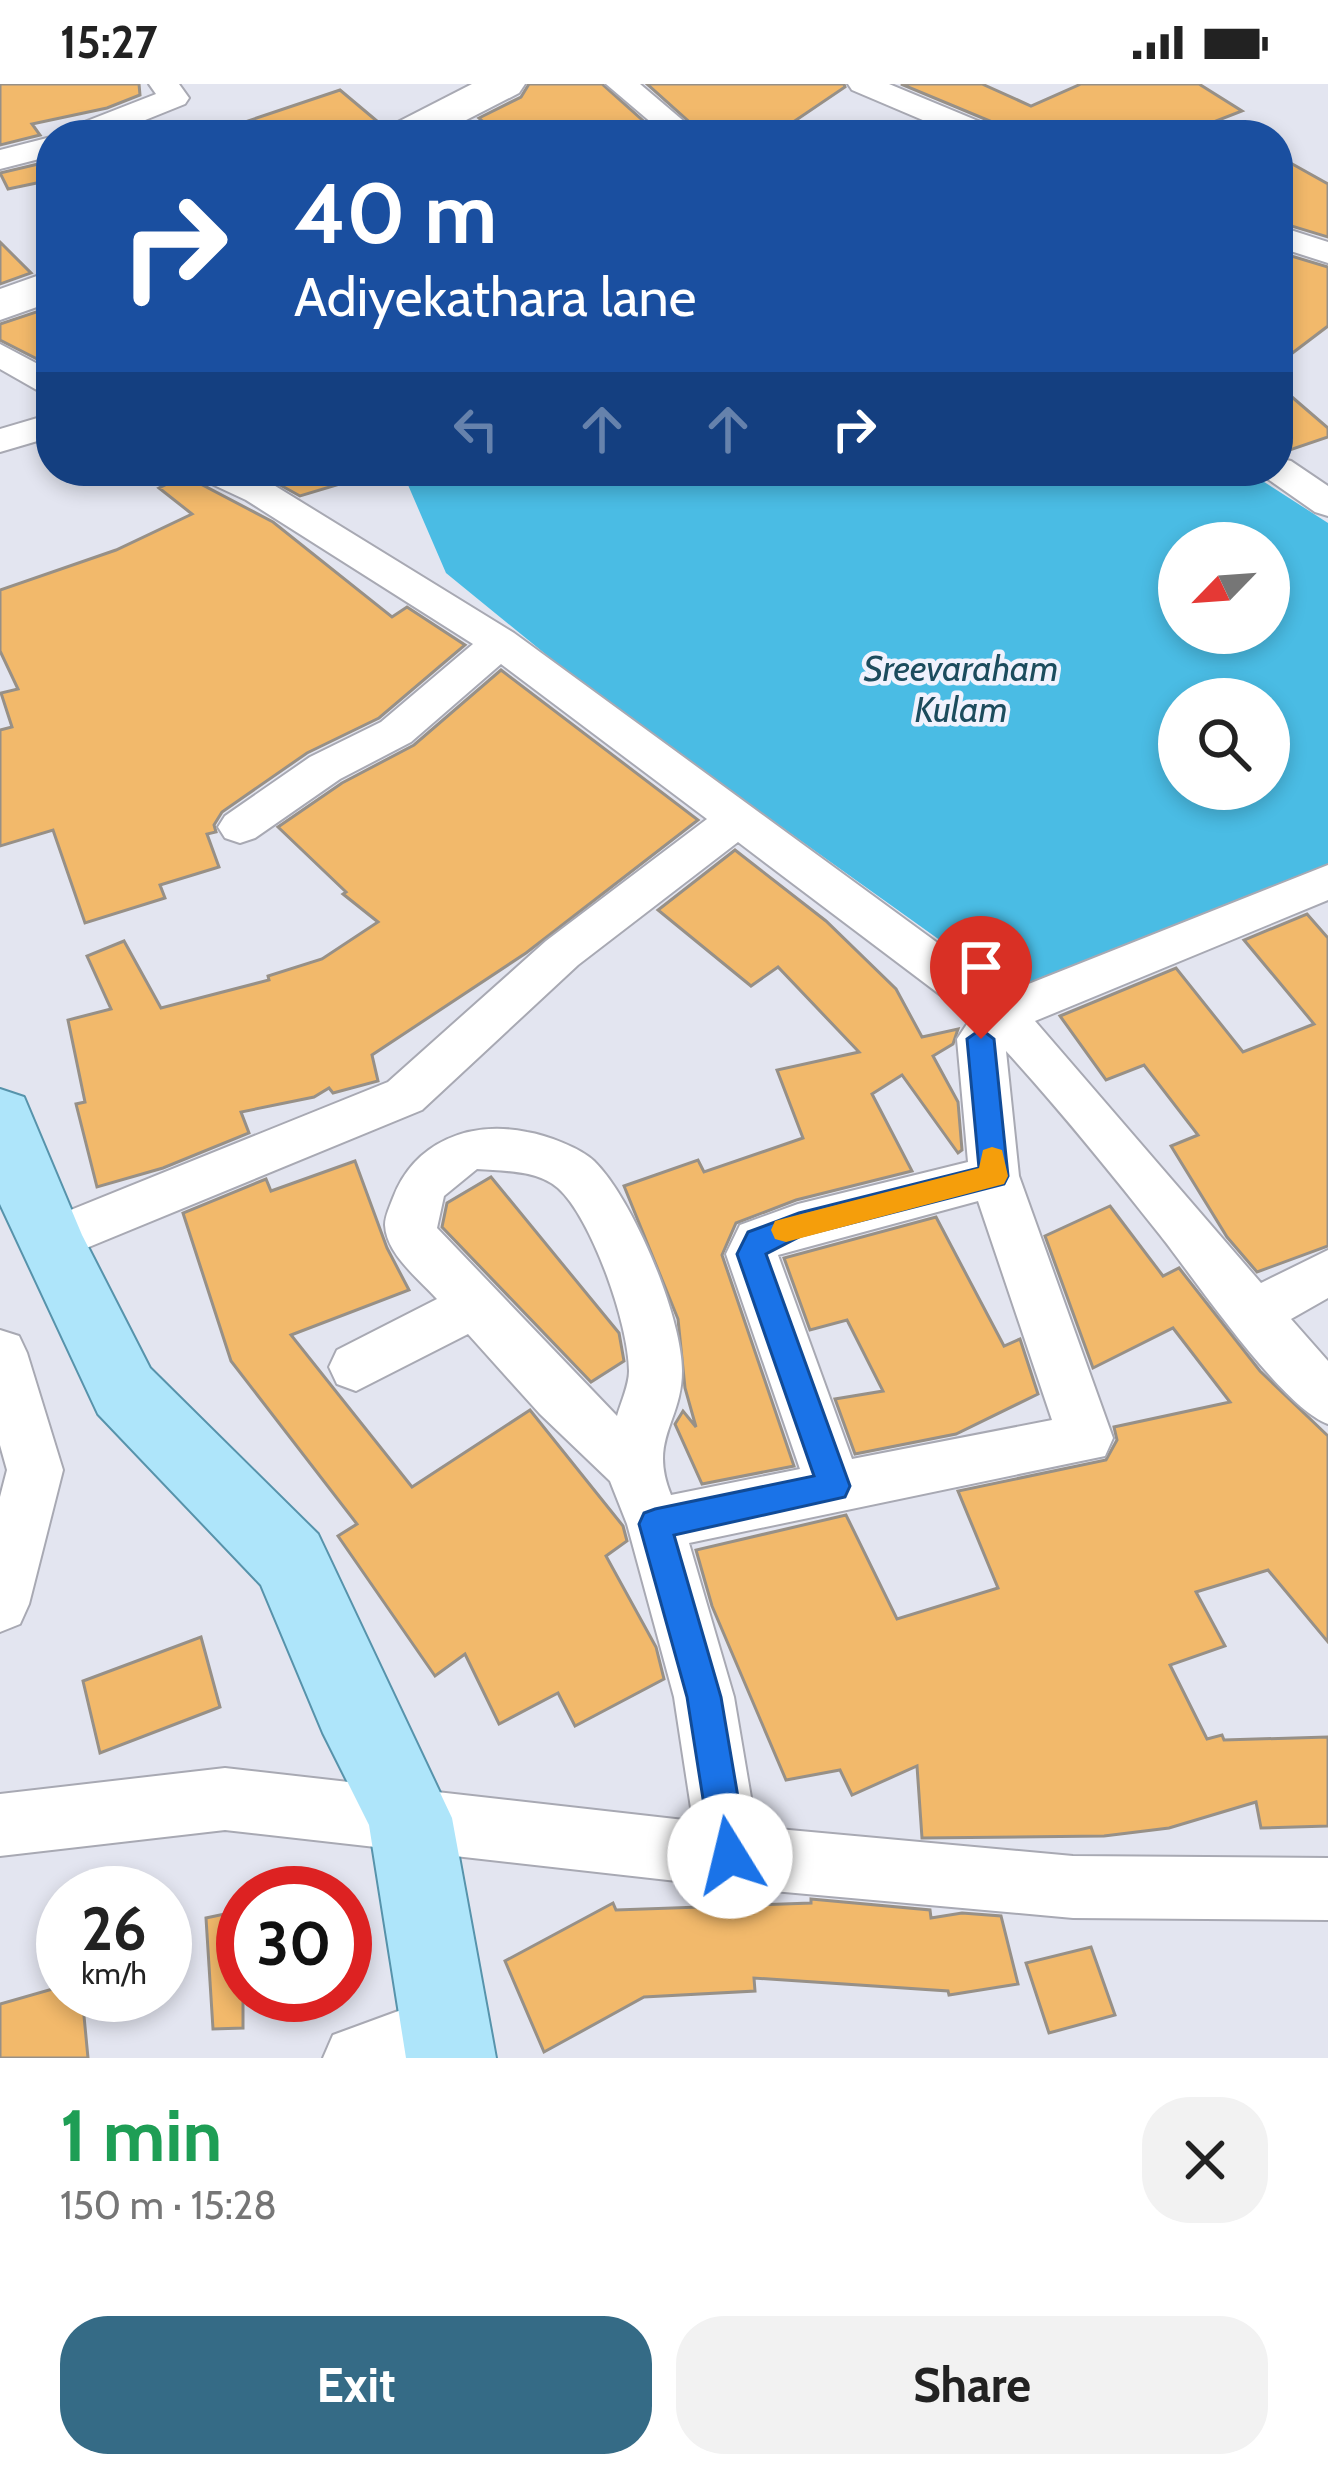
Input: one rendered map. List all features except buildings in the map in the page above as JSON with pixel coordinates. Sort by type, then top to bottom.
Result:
[{"type":"main road","points":[[0,1116],[49,1241],[124,1391],[290,1560],[352,1704],[410,1818],[447,2043]]},
{"type":"street","points":[[434,120],[502,84]]},
{"type":"street","points":[[621,84],[667,120]]},
{"type":"street","points":[[863,84],[948,120]]},
{"type":"street","points":[[110,120],[169,91]]},
{"type":"street","points":[[0,160],[36,150]]},
{"type":"street","points":[[1293,241],[1328,253]]},
{"type":"street","points":[[0,306],[36,292]]},
{"type":"street","points":[[0,355],[36,378]]},
{"type":"street","points":[[0,441],[36,429]]},
{"type":"street","points":[[1293,480],[1328,504]]},
{"type":"street","points":[[244,486],[500,643],[1001,1015],[1063,1077],[1251,1315],[1328,1400]]},
{"type":"street","points":[[239,827],[367,742],[396,732],[500,643]]},
{"type":"street","points":[[49,1241],[404,1096],[562,953],[737,819]]},
{"type":"street","points":[[655,1524],[1086,1438],[994,1176],[981,1039],[1001,1015],[1328,882]]},
{"type":"street","points":[[404,1096],[451,1158]]},
{"type":"street","points":[[631,1465],[656,1374],[650,1327],[608,1221],[575,1173],[527,1152],[475,1149],[451,1158],[423,1185],[410,1222],[414,1238],[559,1396],[631,1465],[655,1524],[704,1697],[730,1856]]},
{"type":"street","points":[[834,1486],[760,1283],[752,1254],[758,1240],[799,1225],[994,1176]]},
{"type":"street","points":[[1251,1315],[1328,1272]]},
{"type":"street","points":[[356,1367],[477,1304]]},
{"type":"street","points":[[0,1353],[35,1470],[0,1604]]},
{"type":"street","points":[[0,1825],[224,1799],[730,1856],[1073,1887],[1328,1888]]},
{"type":"street","points":[[356,2058],[447,2043]]},
{"type":"water","name":"Sreevaraham Kulam","points":[[408,486],[1270,486],[1328,523],[1328,872],[1018,996],[587,688],[446,573]]},
{"type":"slow traffic","points":[[786,1230],[994,1176],[992,1158]]},
{"type":"route","points":[[730,1856],[704,1697],[655,1524],[834,1486],[752,1254],[758,1240],[799,1225],[994,1176],[981,1039]]}]
